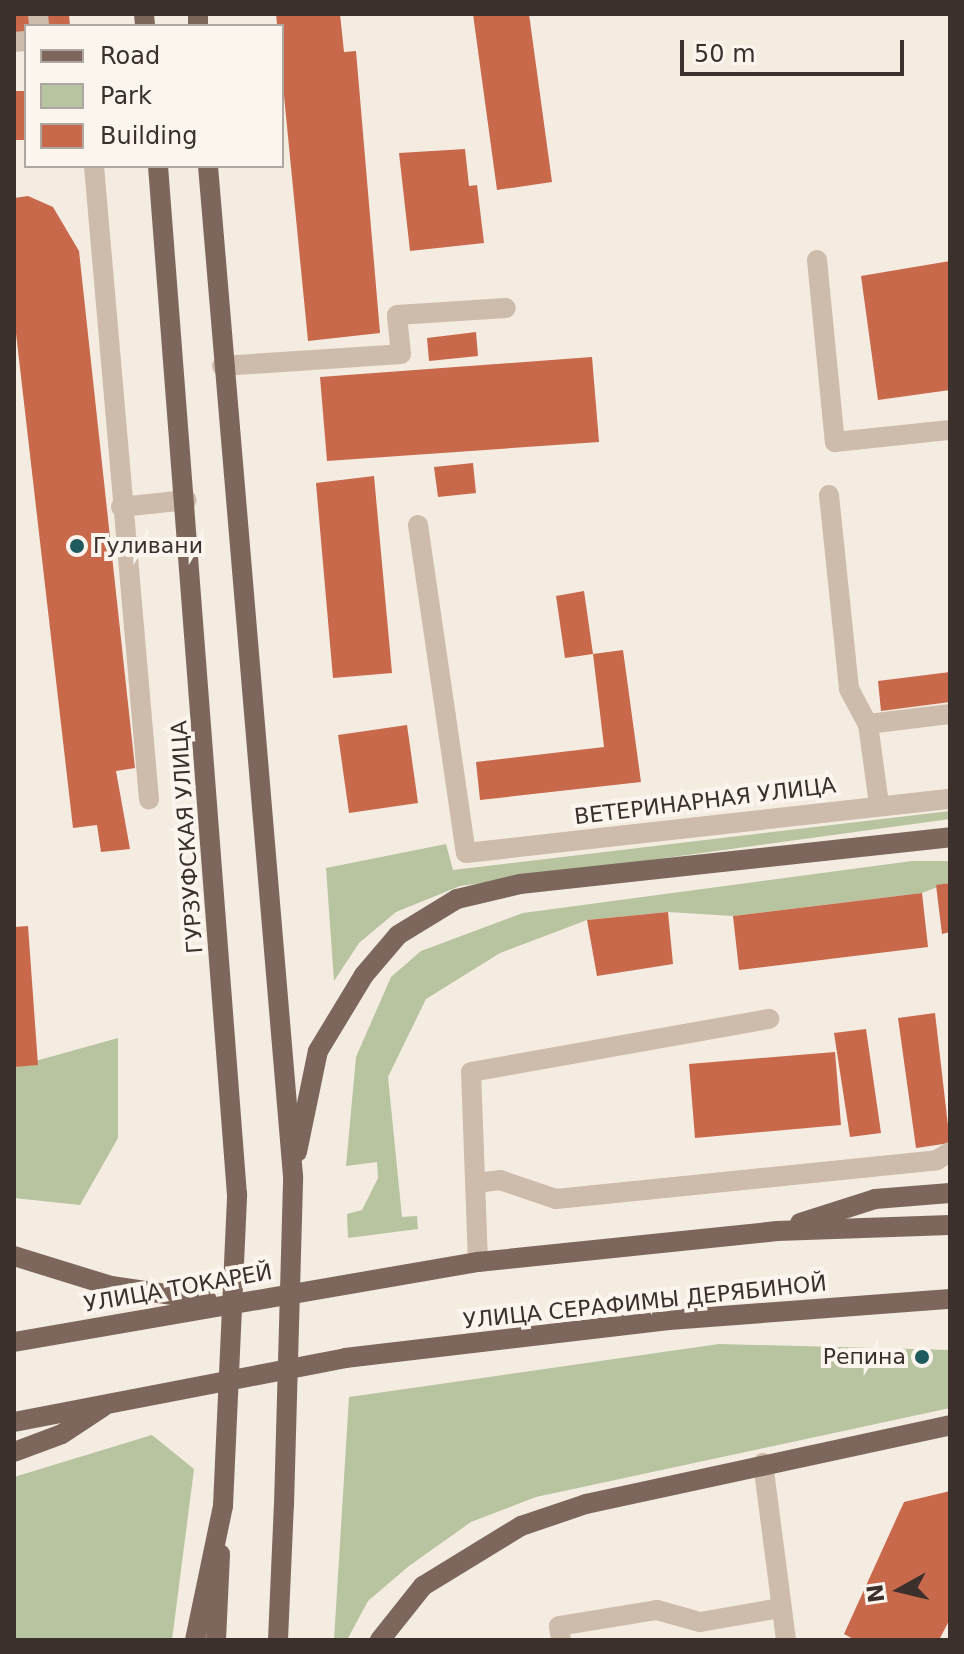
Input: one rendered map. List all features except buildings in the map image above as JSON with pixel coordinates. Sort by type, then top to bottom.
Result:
[{"type":"main road","name":"ГУРЗУФСКАЯ УЛИЦА","points":[[158,168],[187,500],[237,1194],[223,1506]]},
{"type":"main road","points":[[208,168],[222,366],[293,1176],[278,1640]]},
{"type":"main road","points":[[293,1176],[318,1051],[364,975],[398,935],[457,899],[520,884],[950,837]]},
{"type":"main road","points":[[777,1231],[875,1199],[950,1193]]},
{"type":"main road","points":[[478,1262],[777,1231],[950,1225]]},
{"type":"main road","points":[[14,1256],[111,1286],[227,1303]]},
{"type":"main road","name":"УЛИЦА ТОКАРЕЙ","points":[[14,1342],[478,1262]]},
{"type":"main road","name":"УЛИЦА СЕРАФИМЫ ДЕРЯБИНОЙ","points":[[116,1399],[345,1358],[669,1320],[950,1299]]},
{"type":"main road","points":[[14,1422],[116,1399]]},
{"type":"main road","points":[[14,1452],[62,1434],[116,1399]]},
{"type":"main road","points":[[380,1640],[423,1586],[521,1526],[586,1504],[763,1463],[950,1425]]},
{"type":"main road","points":[[195,1640],[223,1506]]},
{"type":"main road","points":[[216,1640],[223,1506]]},
{"type":"street","points":[[94,168],[121,507],[149,800]]},
{"type":"street","points":[[817,260],[835,442],[950,430]]},
{"type":"street","points":[[222,366],[401,354],[397,315],[506,308]]},
{"type":"street","points":[[829,495],[849,689],[868,724],[879,804]]},
{"type":"street","points":[[121,507],[187,500]]},
{"type":"street","name":"ВЕТЕРИНАРНАЯ УЛИЦА","points":[[418,525],[466,853],[879,804],[950,799]]},
{"type":"street","points":[[868,724],[950,714]]},
{"type":"street","points":[[478,1262],[471,1072],[769,1019]]},
{"type":"street","points":[[476,1183],[500,1180],[556,1199],[937,1160],[950,1152]]},
{"type":"street","points":[[763,1463],[786,1640]]},
{"type":"street","points":[[561,1640],[559,1626],[657,1610],[702,1631],[780,1608]]},
{"type":"green space","points":[[950,811],[950,819],[460,886],[396,912],[359,943],[334,981],[326,868],[446,844],[453,870]]},
{"type":"green space","points":[[912,861],[950,861],[950,882],[922,893],[733,916],[668,912],[587,920],[500,953],[426,999],[388,1077],[402,1217],[417,1216],[418,1229],[348,1238],[347,1214],[362,1210],[378,1178],[377,1162],[346,1166],[356,1057],[391,977],[421,951],[523,913]]},
{"type":"green space","points":[[118,1038],[118,1138],[80,1205],[14,1198],[14,1067]]},
{"type":"green space","points":[[719,1344],[950,1350],[950,1408],[536,1497],[471,1522],[409,1566],[368,1601],[347,1640],[334,1640],[349,1397]]},
{"type":"green space","points":[[152,1435],[194,1469],[172,1640],[14,1640],[14,1477]]},
{"type":"place","name":"Гуливани","points":[[77,546]]},
{"type":"place","name":"Репина","points":[[922,1357]]}]
